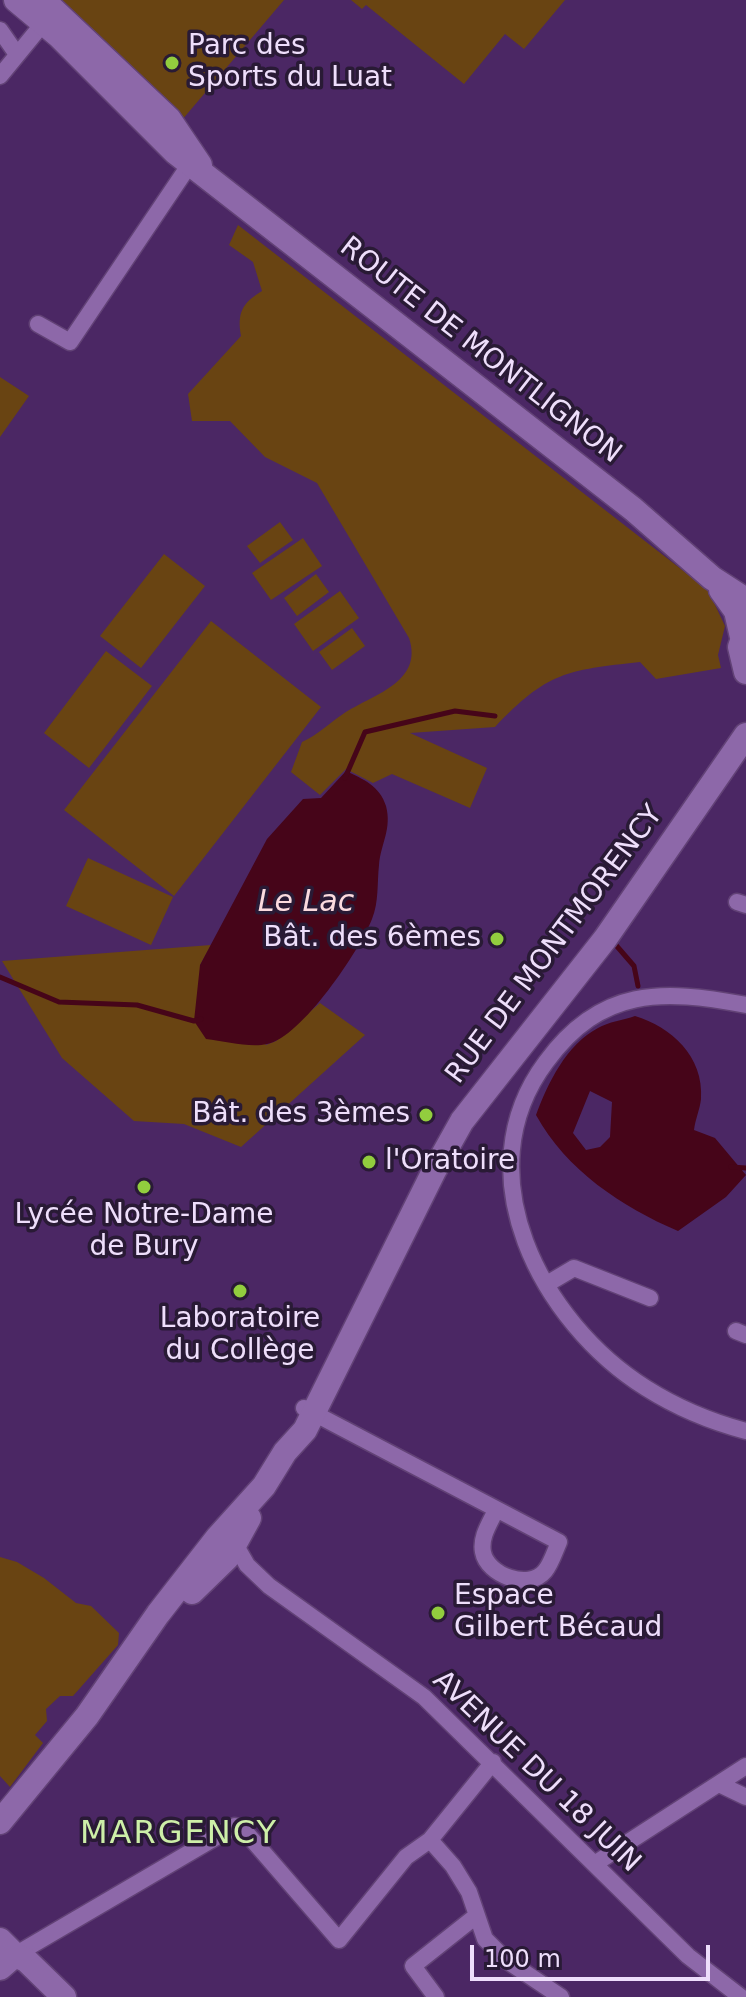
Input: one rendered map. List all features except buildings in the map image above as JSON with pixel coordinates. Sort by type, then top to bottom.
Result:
[{"type":"main road","name":"ROUTE DE MONTLIGNON","points":[[16,0],[47,11],[169,119],[197,166],[633,509],[712,578],[746,600]]},
{"type":"main road","name":"ROUTE DE MONTLIGNON","points":[[712,578],[736,611],[744,634],[740,657],[746,672]]},
{"type":"main road","points":[[0,1822],[125,1664],[146,1646],[188,1595],[264,1486],[309,1411],[459,1104],[611,914],[746,713]]},
{"type":"main road","name":"RUE DE MONTMORENCY","points":[[309,1411],[443,1154],[487,1086],[605,939],[746,735]]},
{"type":"main road","points":[[5,1954],[26,1960],[64,1997]]},
{"type":"street","points":[[0,76],[47,11]]},
{"type":"street","points":[[0,30],[16,53]]},
{"type":"street","points":[[38,324],[70,342],[197,166]]},
{"type":"street","points":[[746,1005],[670,994],[624,1000],[593,1013],[564,1039],[536,1075],[513,1126],[509,1162],[511,1196],[526,1247],[547,1284],[599,1349],[645,1387],[691,1411],[746,1431]]},
{"type":"street","points":[[547,1284],[574,1268],[650,1298]]},
{"type":"street","points":[[309,1411],[559,1542],[545,1573],[527,1581],[514,1579],[490,1567],[483,1553],[484,1534],[496,1510]]},
{"type":"street","points":[[219,1550],[237,1571],[269,1586]]},
{"type":"street","name":"AVENUE DU 18 JUIN","points":[[219,1550],[247,1565],[269,1586],[424,1697],[688,1956],[741,1997]]},
{"type":"street","points":[[5,1954],[235,1826],[243,1829],[339,1940],[406,1857],[430,1840],[493,1762]]},
{"type":"street","points":[[596,1863],[746,1766]]},
{"type":"street","points":[[719,1784],[746,1797]]},
{"type":"street","points":[[430,1840],[453,1866],[469,1892],[485,1939],[506,1960],[561,1997]]},
{"type":"street","points":[[436,1997],[413,1966],[476,1916]]},
{"type":"shaded area","name":"Parc des Sports du Luat","points":[[51,0],[284,0],[176,127]]},
{"type":"shaded area","name":"Parc des Sports du Luat","points":[[351,0],[565,0],[524,49],[505,34],[464,84],[366,5],[362,9]]},
{"type":"shaded area","points":[[238,225],[708,590],[725,626],[718,655],[721,668],[656,679],[640,662],[594,668],[544,684],[495,727],[410,733],[487,768],[470,808],[392,774],[373,783],[346,769],[320,795],[291,772],[302,742],[392,686],[409,666],[412,653],[409,638],[317,483],[265,457],[230,421],[192,421],[188,394],[241,336],[242,309],[262,291],[253,262],[229,245]]},
{"type":"shaded area","points":[[0,377],[29,396],[0,437]]},
{"type":"shaded area","points":[[280,522],[293,540],[260,563],[247,546]]},
{"type":"shaded area","points":[[303,538],[322,566],[271,600],[252,573]]},
{"type":"shaded area","points":[[164,554],[205,586],[141,668],[100,636]]},
{"type":"shaded area","points":[[316,574],[329,592],[297,616],[284,598]]},
{"type":"shaded area","points":[[340,591],[359,618],[313,651],[294,624]]},
{"type":"shaded area","points":[[211,621],[321,707],[174,896],[64,810]]},
{"type":"shaded area","points":[[352,628],[365,646],[332,670],[319,652]]},
{"type":"shaded area","points":[[106,651],[152,686],[89,768],[44,733]]},
{"type":"shaded area","points":[[88,858],[173,897],[151,945],[66,906]]},
{"type":"shaded area","points":[[211,945],[200,965],[266,1045],[276,1041],[320,1003],[365,1035],[241,1147],[184,1124],[134,1121],[62,1058],[2,961]]},
{"type":"shaded area","points":[[0,1557],[17,1562],[44,1578],[76,1603],[91,1606],[119,1633],[118,1645],[73,1696],[60,1696],[46,1709],[47,1721],[35,1735],[43,1743],[10,1787],[0,1776]]},
{"type":"water","name":"Le Lac","points":[[346,771],[375,788],[388,814],[376,906],[365,933],[328,991],[281,1038],[267,1044],[253,1045],[206,1039],[194,1021],[200,965],[267,839],[303,799],[321,798]]},
{"type":"water","points":[[635,1016],[672,1036],[691,1057],[701,1084],[694,1130],[715,1138],[746,1175],[726,1197],[678,1231],[636,1210],[597,1185],[563,1153],[536,1115],[552,1078],[576,1044],[602,1026]],"holes":[[[590,1091],[612,1102],[610,1137],[600,1147],[586,1150],[573,1133]]]},
{"type":"waterway","points":[[345,778],[365,732],[455,711],[495,716]]},
{"type":"waterway","points":[[615,944],[634,966],[638,986]]},
{"type":"waterway","points":[[0,977],[59,1002],[137,1005],[194,1021],[201,1019]]},
{"type":"waterway","points":[[731,1167],[746,1168]]},
{"type":"place","name":"Parc des Sports du Luat","points":[[172,63]]},
{"type":"place","name":"Bât. des 6èmes","points":[[497,939]]},
{"type":"place","name":"Bât. des 3èmes","points":[[426,1115]]},
{"type":"place","name":"l'Oratoire","points":[[369,1162]]},
{"type":"place","name":"Lycée Notre-Dame de Bury","points":[[144,1187]]},
{"type":"place","name":"Laboratoire du Collège","points":[[240,1291]]},
{"type":"place","name":"Espace Gilbert Bécaud","points":[[438,1613]]},
{"type":"district","name":"MARGENCY","points":[[179,1835]]}]
